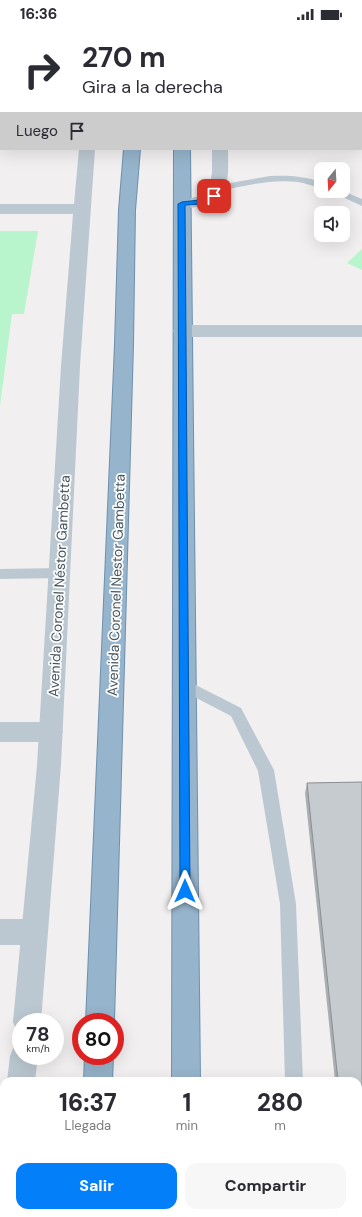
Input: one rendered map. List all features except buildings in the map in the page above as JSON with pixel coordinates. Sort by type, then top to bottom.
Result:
[{"type":"highway","name":"Avenida Coronel Nestor Gambetta","points":[[100,1013],[124,344],[127,210],[132,150]]},
{"type":"highway","points":[[182,150],[186,1077]]},
{"type":"highway","points":[[98,1077],[99,1065]]},
{"type":"street","name":"Avenida Coronel Néstor Gambetta","points":[[28,1013],[51,732],[81,209],[87,150]]},
{"type":"street","points":[[182,204],[200,202],[214,196],[219,188],[220,150]]},
{"type":"street","points":[[0,209],[81,209]]},
{"type":"street","points":[[182,331],[362,331]]},
{"type":"street","points":[[0,732],[51,732]]},
{"type":"street","points":[[0,932],[35,932]]},
{"type":"street","points":[[21,1077],[23,1065]]},
{"type":"lane","points":[[219,188],[280,177],[314,182]]},
{"type":"lane","points":[[350,197],[362,202]]},
{"type":"lane","points":[[0,574],[60,573]]},
{"type":"lane","points":[[184,685],[236,712],[266,770],[288,904],[294,1077]]},
{"type":"green space","points":[[0,231],[38,231],[24,314],[12,314],[0,406]]},
{"type":"green space","points":[[362,249],[362,270],[347,263]]},
{"type":"route","points":[[185,891],[182,204],[200,202],[214,196]]}]
